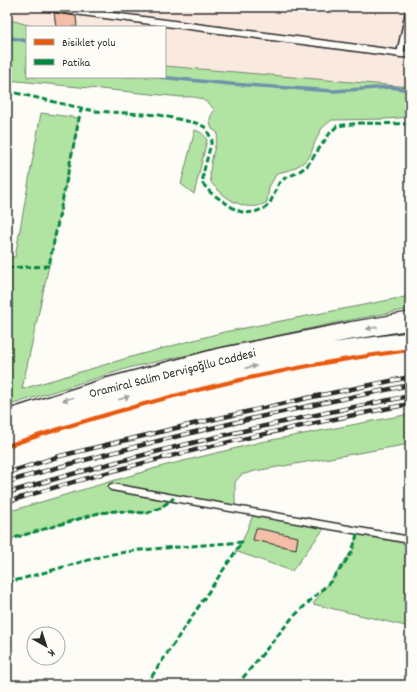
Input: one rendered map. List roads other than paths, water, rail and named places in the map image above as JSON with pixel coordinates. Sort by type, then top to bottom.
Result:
[{"type":"main road","name":"Oramiral Salim Dervişoğllu Caddesi","points":[[7,419],[107,387],[220,357],[410,321]]},
{"type":"main road","name":"Oramiral Salim Dervişoğllu Caddesi","points":[[7,435],[145,392],[217,374],[319,353],[410,341]]},
{"type":"lane","points":[[44,7],[410,55]]},
{"type":"lane","points":[[400,54],[410,7]]},
{"type":"lane","points":[[112,487],[410,540]]},
{"type":"waterway","points":[[7,37],[26,41]]},
{"type":"waterway","points":[[166,78],[230,84],[334,91],[390,87],[410,90]]},
{"type":"railway","points":[[7,473],[60,456],[193,424],[410,377]]},
{"type":"railway","points":[[7,482],[157,441],[309,406],[410,385]]},
{"type":"railway","points":[[7,493],[57,478],[207,439],[308,416],[410,396]]},
{"type":"railway","points":[[7,502],[157,459],[308,424],[410,404]]}]
